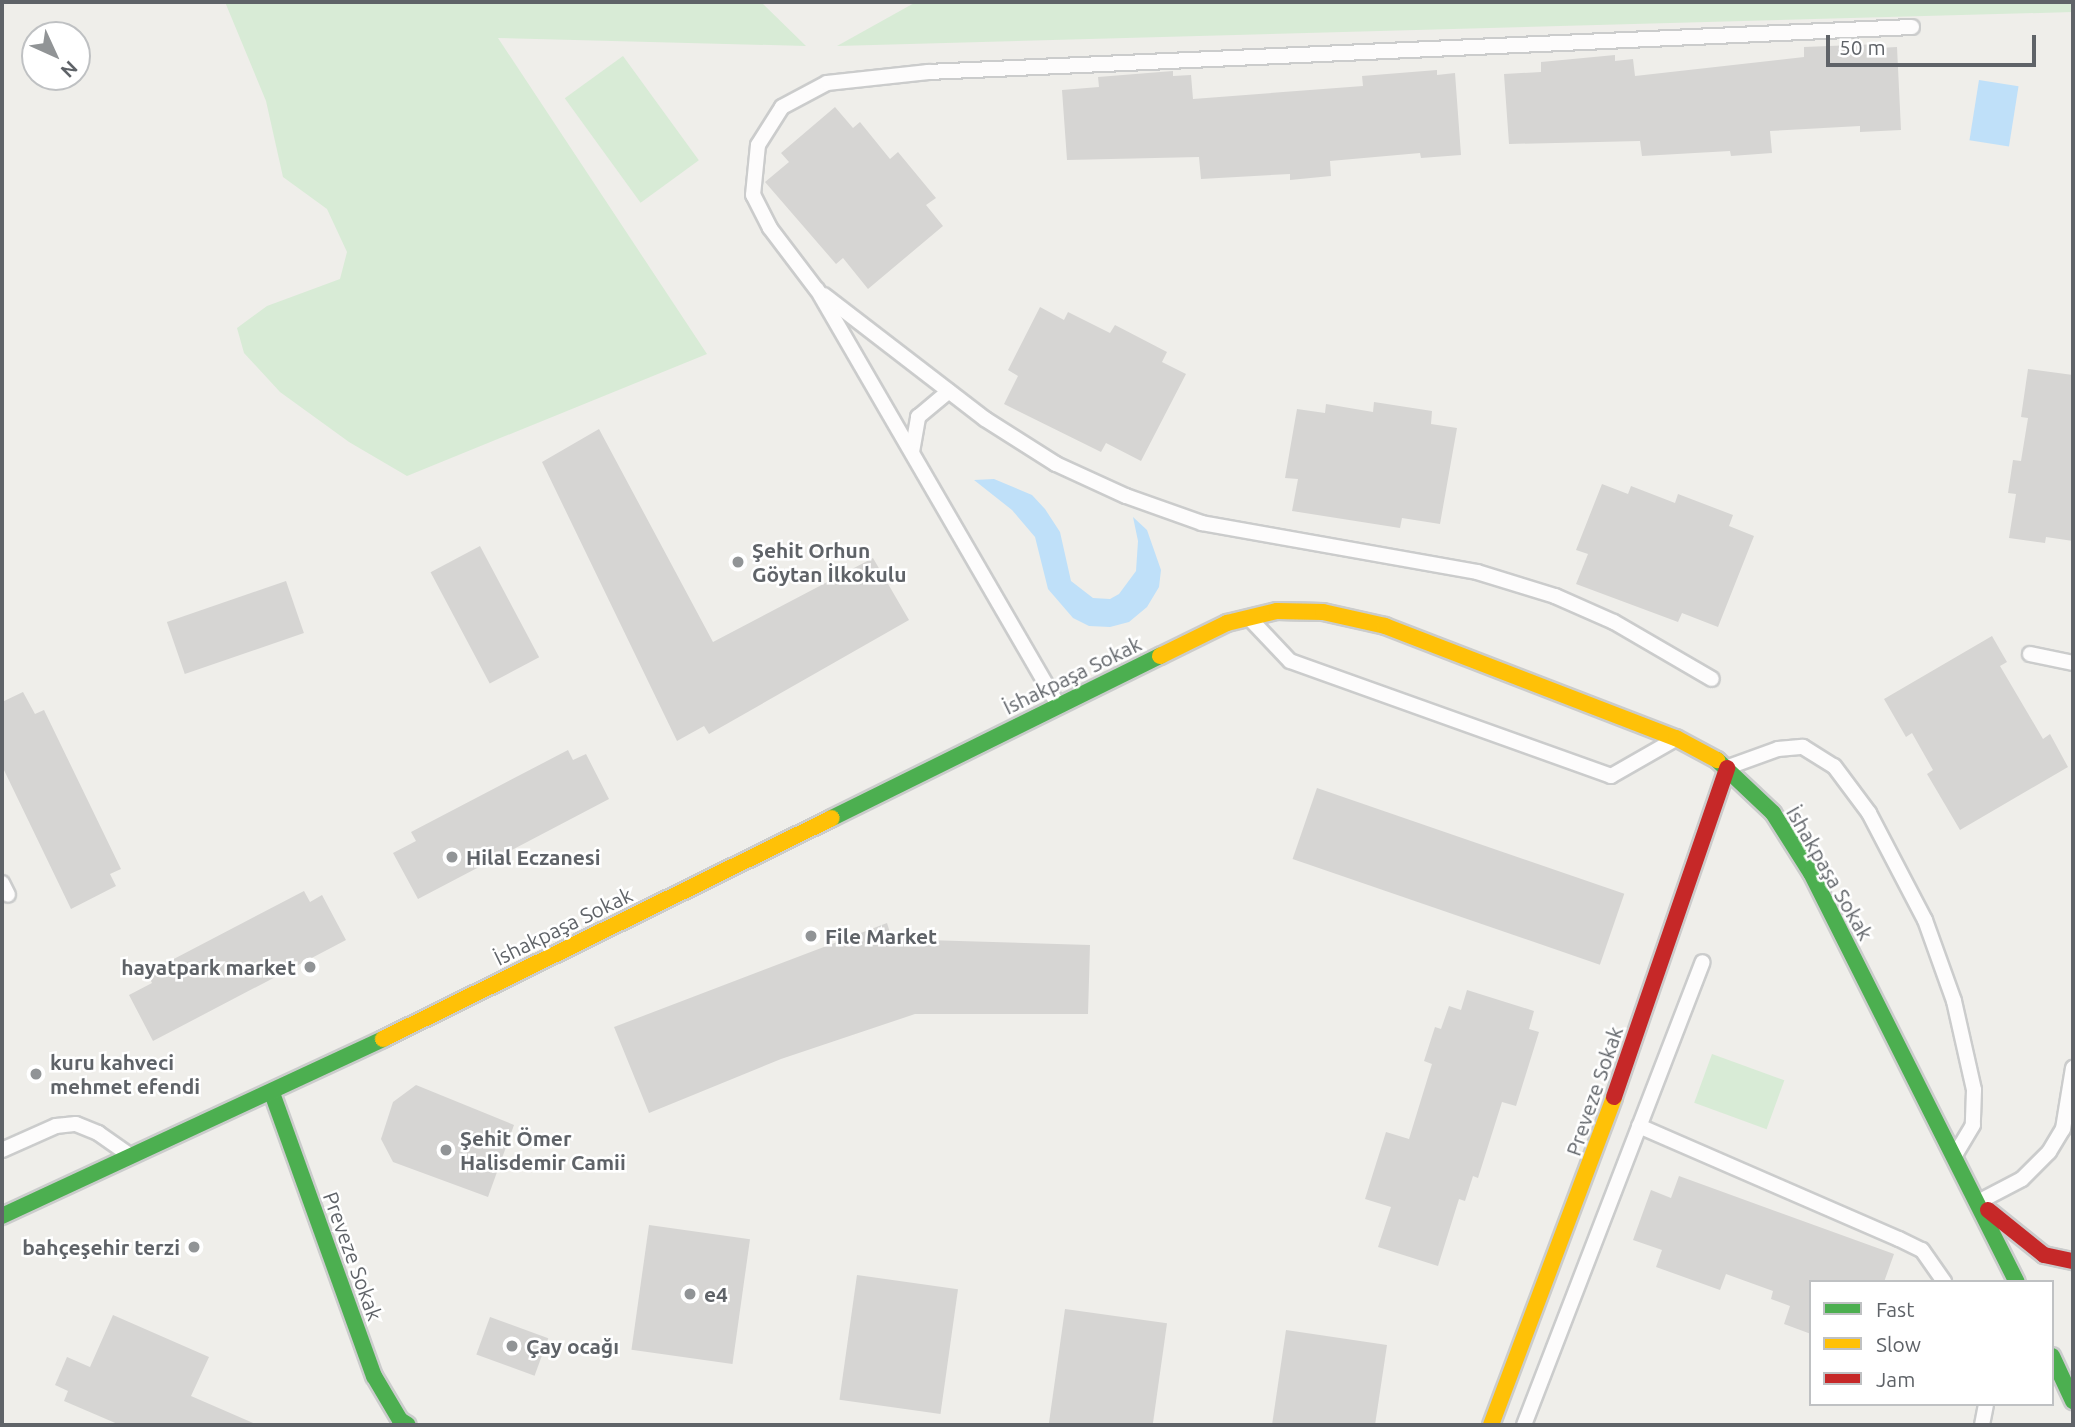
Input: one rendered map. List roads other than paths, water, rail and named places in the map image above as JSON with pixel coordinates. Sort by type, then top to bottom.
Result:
[{"type":"street","name":"İshakpaşa Sokak","points":[[2,1216],[272,1093],[1227,623],[1278,611],[1322,612],[1385,626],[1676,738],[1703,749],[1727,768],[1773,813],[1811,873],[1979,1201],[2016,1280]]},
{"type":"street","name":"Preveze Sokak","points":[[1491,1425],[1597,1147],[1727,768]]},
{"type":"street","name":"Preveze Sokak","points":[[272,1093],[374,1376],[400,1420],[408,1425]]},
{"type":"street","points":[[1979,1201],[2044,1255],[2073,1261]]},
{"type":"street","points":[[2054,1360],[2073,1401]]},
{"type":"lane","points":[[1058,705],[817,290],[770,228],[753,195],[754,171],[768,124],[782,107],[827,83],[941,71],[1912,27]]},
{"type":"lane","points":[[817,290],[949,391],[1056,464],[1126,496],[1202,523],[1477,572],[1555,596],[1614,622],[1712,679]]},
{"type":"lane","points":[[912,453],[918,417],[949,391]]},
{"type":"lane","points":[[1248,618],[1290,661],[1611,776],[1676,738]]},
{"type":"lane","points":[[2030,654],[2073,663]]},
{"type":"lane","points":[[1727,768],[1778,749],[1803,747],[1834,766],[1869,813],[1925,920],[1954,1001],[1974,1090],[1973,1125],[1955,1154]]},
{"type":"lane","points":[[1524,1425],[1703,962]]},
{"type":"lane","points":[[1979,1201],[2022,1179],[2049,1152],[2063,1129],[2073,1068]]},
{"type":"lane","points":[[2,1150],[56,1126],[76,1124],[98,1133],[132,1157]]},
{"type":"lane","points":[[1639,1126],[1899,1239],[1922,1251],[1943,1280]]},
{"type":"lane","points":[[1982,1425],[1986,1406]]},
{"type":"water","points":[[1979,80],[2019,86],[2009,147],[1969,140]]},
{"type":"water","points":[[994,479],[1032,495],[1045,509],[1060,532],[1071,581],[1093,598],[1110,599],[1119,594],[1136,571],[1138,541],[1133,517],[1147,530],[1161,570],[1159,587],[1147,607],[1129,622],[1110,627],[1089,626],[1073,618],[1048,589],[1035,537],[1012,510],[974,480]]},
{"type":"place","name":"Şehit Orhun Göytan İlkokulu","points":[[738,562]]},
{"type":"place","name":"Hilal Eczanesi","points":[[452,857]]},
{"type":"place","name":"File Market","points":[[811,936]]},
{"type":"place","name":"hayatpark market","points":[[310,967]]},
{"type":"place","name":"kuru kahveci mehmet efendi","points":[[36,1074]]},
{"type":"place","name":"Şehit Ömer Halisdemir Camii","points":[[446,1150]]},
{"type":"place","name":"bahçeşehir terzi","points":[[194,1247]]},
{"type":"place","name":"e4","points":[[690,1294]]},
{"type":"place","name":"Çay ocağı","points":[[512,1346]]}]
